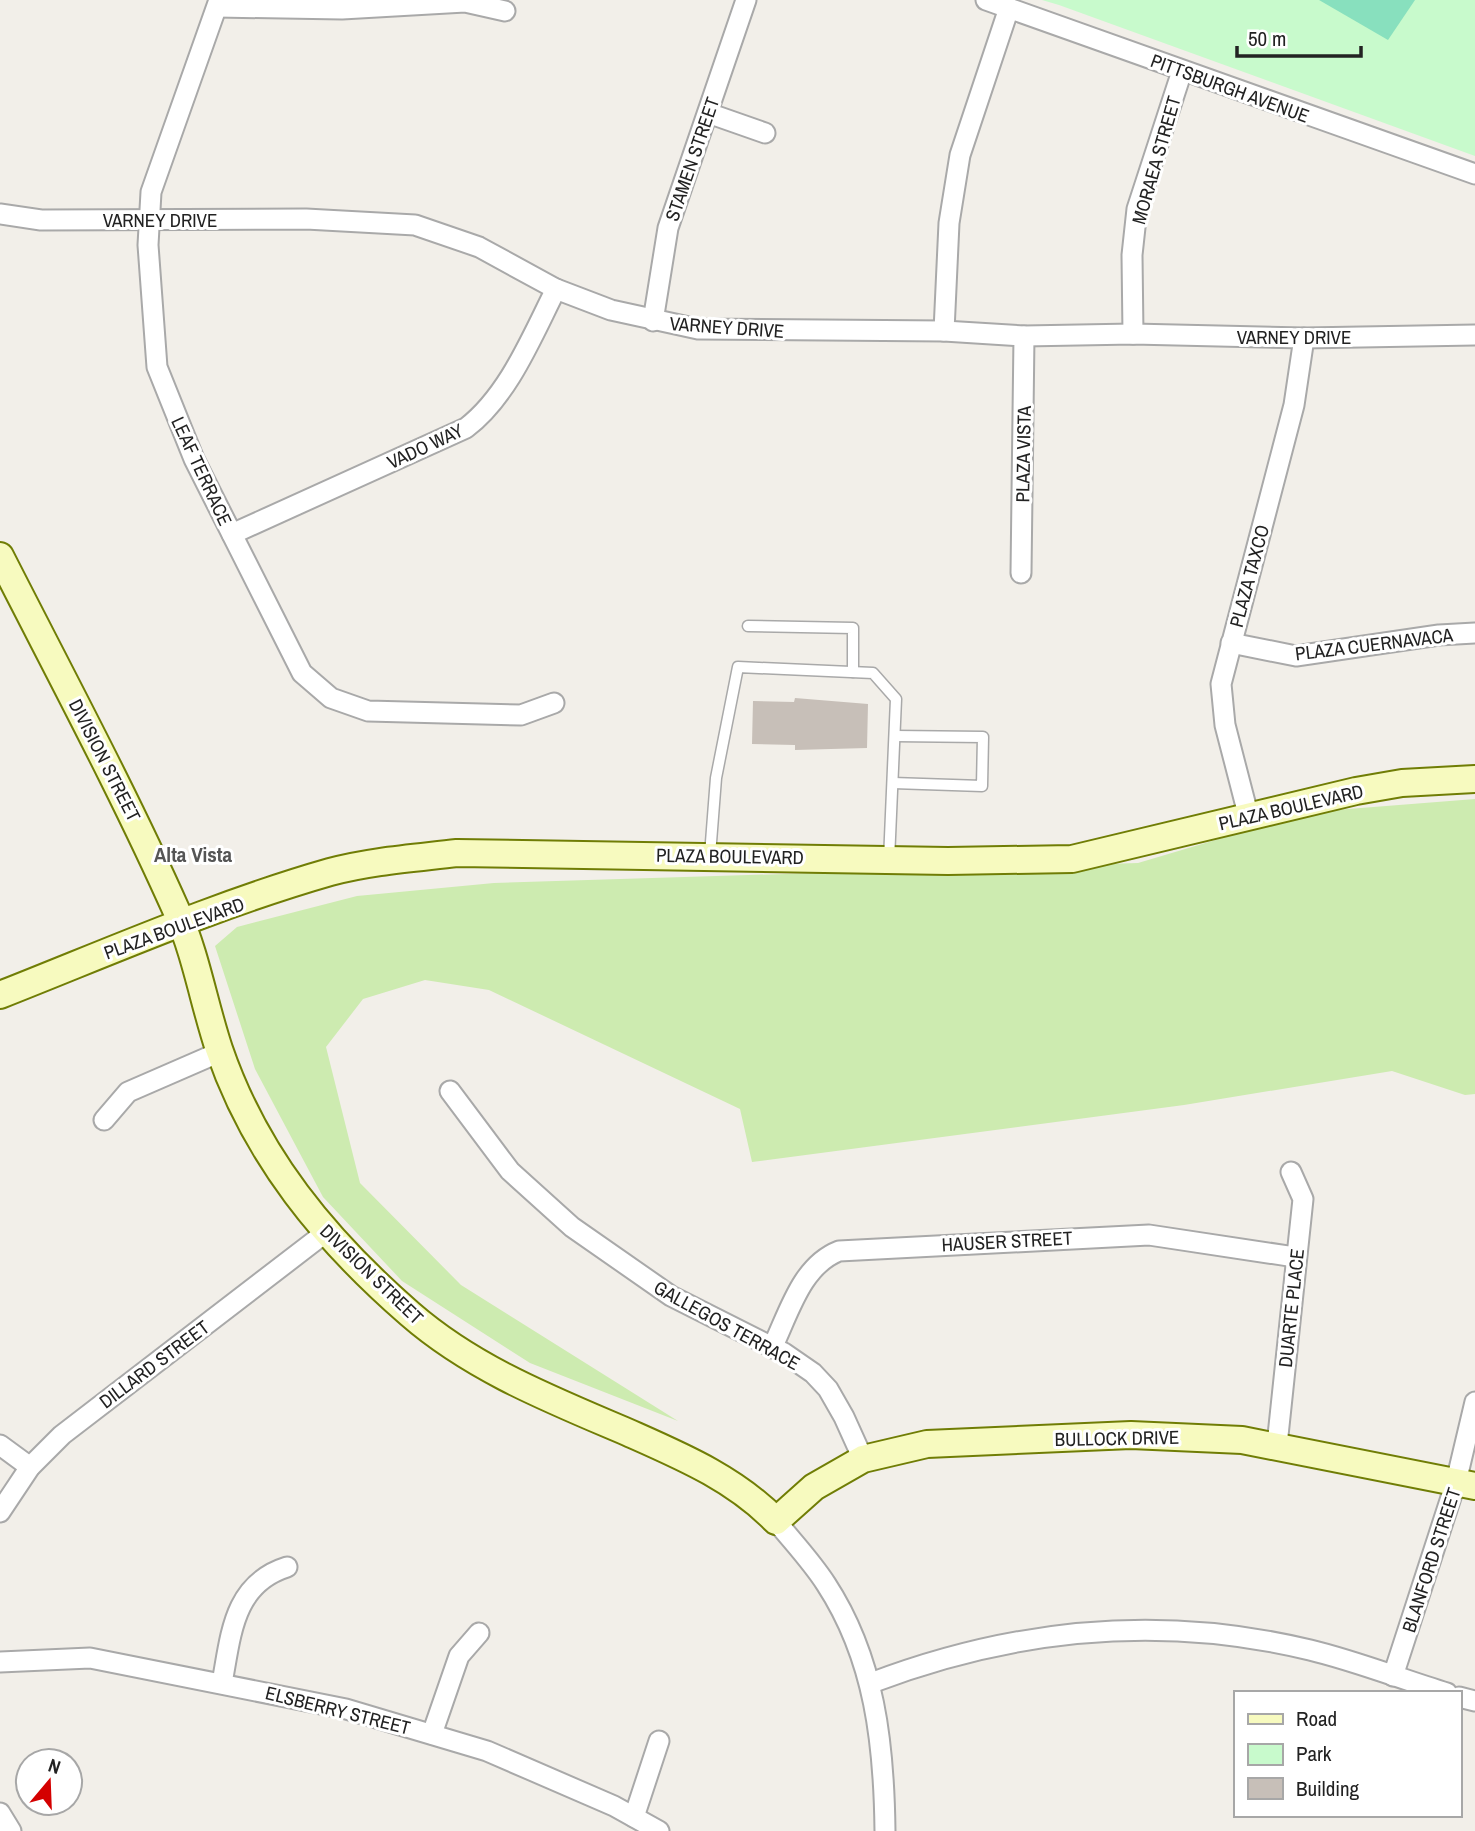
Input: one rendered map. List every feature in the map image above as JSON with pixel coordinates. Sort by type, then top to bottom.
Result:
[{"type":"main road","name":"DIVISION STREET","points":[[0,556],[142,833],[182,923],[220,1052],[268,1156],[325,1233],[413,1317],[483,1365],[520,1385],[708,1468],[757,1501],[776,1521]]},
{"type":"main road","name":"PLAZA BOULEVARD","points":[[0,995],[182,923],[332,872],[417,858],[457,853],[889,860],[1072,859],[1181,834],[1248,814],[1390,785],[1475,779]]},
{"type":"main road","name":"BULLOCK DRIVE","points":[[776,1521],[814,1487],[863,1459],[927,1444],[1130,1435],[1242,1440],[1466,1484]]},
{"type":"street","name":"STAMEN STREET","points":[[653,321],[668,228],[746,0]]},
{"type":"street","name":"PITTSBURGH AVENUE","points":[[986,0],[1475,174]]},
{"type":"street","points":[[218,3],[342,9],[465,2],[505,11]]},
{"type":"street","name":"LEAF TERRACE","points":[[218,3],[151,192],[148,220],[157,367],[182,433],[302,673],[331,698],[355,708],[380,713],[521,715],[554,703]]},
{"type":"street","points":[[944,331],[949,223],[960,155],[1009,8]]},
{"type":"street","name":"MORAEA STREET","points":[[1133,334],[1132,255],[1138,209],[1182,71]]},
{"type":"street","points":[[708,113],[765,133]]},
{"type":"street","name":"VARNEY DRIVE","points":[[0,214],[41,220],[306,219],[415,225],[479,247],[556,289],[611,310],[698,329],[944,331],[1024,336],[1133,334],[1304,338],[1475,335]]},
{"type":"street","name":"VADO WAY","points":[[232,534],[466,428],[487,412],[521,356],[556,289]]},
{"type":"street","name":"PLAZA VISTA","points":[[1021,573],[1024,336]]},
{"type":"street","name":"PLAZA TAXCO","points":[[1248,814],[1225,725],[1221,684],[1294,405],[1304,338]]},
{"type":"street","name":"PLAZA CUERNAVACA","points":[[1231,643],[1296,656],[1439,635],[1475,633]]},
{"type":"street","points":[[104,1120],[128,1092],[220,1052]]},
{"type":"street","name":"GALLEGOS TERRACE","points":[[450,1091],[510,1171],[572,1227],[671,1296],[772,1348],[813,1373],[828,1389],[863,1459]]},
{"type":"street","name":"DUARTE PLACE","points":[[1277,1445],[1303,1199],[1292,1172]]},
{"type":"street","name":"DILLARD STREET","points":[[0,1512],[30,1467],[62,1435],[325,1233]]},
{"type":"street","name":"HAUSER STREET","points":[[772,1348],[810,1269],[824,1257],[838,1251],[1149,1235],[1295,1257]]},
{"type":"street","name":"BLANFORD STREET","points":[[1393,1676],[1466,1484],[1475,1402]]},
{"type":"street","points":[[0,1446],[30,1467]]},
{"type":"street","name":"DIVISION STREET","points":[[776,1521],[827,1584],[854,1636],[871,1683],[881,1748],[884,1831]]},
{"type":"street","points":[[222,1683],[240,1604],[264,1577],[287,1567]]},
{"type":"street","points":[[871,1683],[945,1657],[1008,1642],[1059,1634],[1136,1629],[1208,1633],[1266,1641],[1313,1651],[1441,1691]]},
{"type":"street","points":[[432,1734],[459,1656],[479,1633]]},
{"type":"street","name":"ELSBERRY STREET","points":[[0,1662],[90,1658],[346,1709],[486,1751],[634,1817],[659,1831]]},
{"type":"street","points":[[634,1817],[659,1741]]},
{"type":"street","points":[[0,1813],[11,1831]]},
{"type":"lane","points":[[748,626],[853,628],[853,672]]},
{"type":"lane","points":[[710,855],[716,778],[738,667],[873,673],[896,699],[889,860]]},
{"type":"lane","points":[[893,783],[982,786],[983,737],[895,736]]},
{"type":"green space","points":[[1042,0],[1475,0],[1475,156],[1059,5]]},
{"type":"green space","points":[[1319,0],[1415,0],[1388,40]]},
{"type":"green space","points":[[1475,799],[1475,1094],[1465,1095],[1392,1071],[1184,1105],[752,1162],[740,1109],[489,990],[425,980],[363,999],[326,1047],[360,1183],[461,1285],[678,1421],[530,1363],[402,1281],[323,1197],[255,1069],[215,946],[237,927],[357,896],[494,883],[1138,863],[1310,812]]},
{"type":"building","points":[[795,698],[868,704],[867,748],[795,750],[795,745],[752,744],[753,701],[794,702]]},
{"type":"district","name":"Alta Vista","points":[[193,855]]}]
